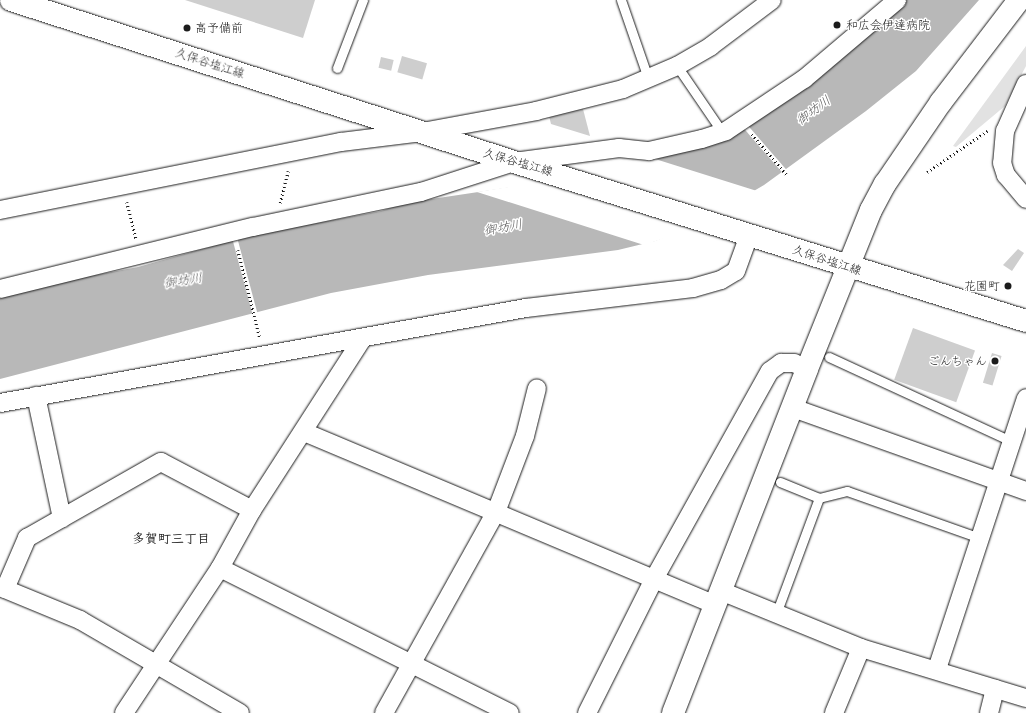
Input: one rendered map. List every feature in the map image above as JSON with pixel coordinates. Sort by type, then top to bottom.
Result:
[{"type":"main road","name":"久保谷塩江線","points":[[11,0],[514,162],[545,170],[710,222],[850,268],[1026,321]]},
{"type":"main road","points":[[673,713],[807,369],[850,268],[871,210],[886,184],[941,102],[1019,0]]},
{"type":"street","points":[[0,210],[341,142],[422,132],[536,111],[623,89],[676,66],[711,46],[772,0]]},
{"type":"street","points":[[0,289],[275,223],[427,190],[514,162],[619,148],[650,151],[670,148],[722,132],[804,79],[897,0]]},
{"type":"street","points":[[1026,84],[1011,115],[1006,131],[1002,163],[1006,175],[1026,200]]},
{"type":"street","points":[[0,403],[526,308],[693,288],[721,280],[736,271],[749,236]]},
{"type":"street","points":[[124,713],[220,568],[252,510],[304,432],[363,338]]},
{"type":"street","points":[[587,713],[654,579],[770,371],[781,363],[794,363],[807,369]]},
{"type":"street","points":[[384,713],[496,512],[525,436],[537,388]]},
{"type":"street","points":[[36,396],[62,518]]},
{"type":"street","points":[[936,669],[1026,398]]},
{"type":"street","points":[[793,408],[1026,491]]},
{"type":"street","points":[[304,432],[654,579],[776,614],[861,648],[936,669],[1026,698]]},
{"type":"street","points":[[240,713],[155,665],[80,620],[3,588],[27,538],[161,462],[252,510]]},
{"type":"street","points":[[220,568],[510,713]]},
{"type":"street","points":[[834,713],[861,648]]},
{"type":"street","points":[[989,713],[995,689]]},
{"type":"lane","points":[[337,68],[363,0]]},
{"type":"lane","points":[[621,0],[648,78]]},
{"type":"lane","points":[[676,66],[722,132]]},
{"type":"lane","points":[[830,357],[1011,441]]},
{"type":"lane","points":[[780,482],[818,498],[847,491],[980,538]]},
{"type":"lane","points":[[776,614],[818,498]]},
{"type":"path","points":[[927,172],[1011,115]]},
{"type":"path","points":[[748,128],[786,173]]},
{"type":"path","points":[[275,223],[288,172],[296,151]]},
{"type":"path","points":[[124,186],[140,256]]},
{"type":"path","points":[[237,245],[264,355]]},
{"type":"shaded area","points":[[1026,46],[1026,66],[1005,106],[956,147],[953,146]]},
{"type":"water","name":"御坊川","points":[[906,0],[979,0],[916,71],[866,111],[764,185],[696,225],[655,241],[618,250],[428,275],[331,293],[0,379],[0,293],[138,267],[249,236],[381,211],[405,203],[606,173],[667,156],[729,133],[881,24]]},
{"type":"pier","points":[[744,121],[787,170],[783,173],[740,124]]},
{"type":"pier","points":[[652,158],[757,191],[697,227],[644,245],[477,192],[606,171]]},
{"type":"pier","points":[[237,237],[257,313],[253,315],[232,238]]},
{"type":"building","points":[[185,0],[315,0],[303,38]]},
{"type":"building","points":[[402,56],[427,63],[422,80],[397,72]]},
{"type":"building","points":[[381,57],[394,60],[391,71],[379,68]]},
{"type":"building","points":[[583,109],[590,136],[551,124],[549,116]]},
{"type":"building","points":[[1018,249],[1024,253],[1012,271],[1003,265]]},
{"type":"building","points":[[913,328],[975,351],[956,402],[894,380]]},
{"type":"building","points":[[992,353],[1002,356],[992,386],[983,383]]},
{"type":"place","name":"和広会伊達病院","points":[[837,25]]},
{"type":"place","name":"高予備前","points":[[187,28]]},
{"type":"place","name":"花園町","points":[[1008,286]]},
{"type":"place","name":"ごんちゃん","points":[[995,361]]},
{"type":"district","name":"多賀町三丁目","points":[[171,538]]}]
